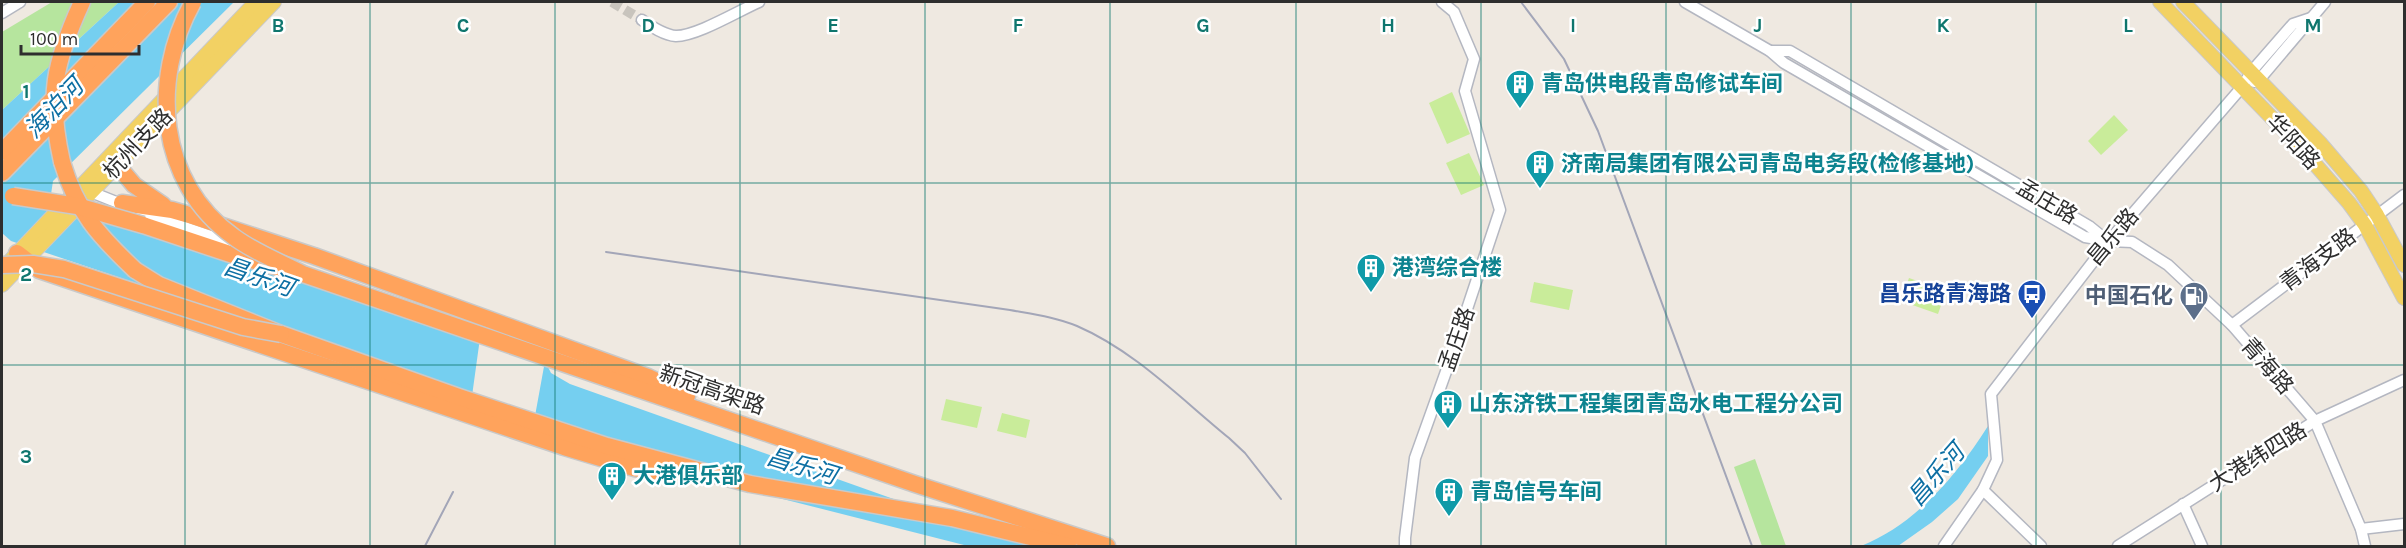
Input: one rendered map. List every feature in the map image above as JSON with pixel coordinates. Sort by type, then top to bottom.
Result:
[{"type":"highway","points":[[82,2],[61,50],[53,97],[55,130],[69,186],[90,225],[135,270],[159,285],[281,334],[459,397],[607,446],[750,484]]},
{"type":"highway","points":[[2,152],[147,2]]},
{"type":"highway","points":[[2,173],[169,2]]},
{"type":"highway","points":[[193,2],[182,21],[167,72],[165,105],[167,130],[185,180],[203,207],[219,225],[234,237],[303,274]]},
{"type":"highway","points":[[117,165],[134,185],[172,210]]},
{"type":"highway","points":[[2,196],[77,206],[233,255],[303,274]]},
{"type":"highway","points":[[122,203],[172,210],[314,256],[648,377],[741,424]]},
{"type":"highway","points":[[4,274],[21,270],[26,258],[173,314],[564,447],[634,468],[750,484],[952,518],[1068,546]]},
{"type":"highway","points":[[4,274],[33,264],[64,268],[243,327],[281,334]]},
{"type":"highway","name":"新冠高架路","points":[[303,274],[1107,546]]},
{"type":"main road","name":"杭州支路","points":[[4,274],[26,258],[82,192],[256,2]]},
{"type":"main road","name":"杭州支路","points":[[82,192],[117,165],[274,2]]},
{"type":"main road","name":"华阳路","points":[[2160,2],[2349,203],[2365,225],[2404,298]]},
{"type":"main road","name":"华阳路","points":[[2183,2],[2320,143],[2361,191],[2404,265]]},
{"type":"street","points":[[2,13],[20,2]]},
{"type":"street","points":[[642,20],[675,36],[688,34],[759,2]]},
{"type":"street","name":"孟庄路","points":[[1405,546],[1415,458],[1500,210],[1465,92],[1474,59],[1454,12],[1442,2]]},
{"type":"street","name":"孟庄路","points":[[1685,2],[1770,51],[1790,51],[2089,226],[2109,241]]},
{"type":"street","name":"昌乐路","points":[[1983,490],[1997,460],[1991,393],[2109,241],[2242,87],[2325,2]]},
{"type":"street","points":[[82,192],[122,203],[147,214],[477,329]]},
{"type":"street","name":"青海支路","points":[[2232,325],[2404,195]]},
{"type":"street","name":"青海路","points":[[2109,241],[2132,242],[2168,265],[2232,325],[2315,421],[2361,529],[2365,546]]},
{"type":"street","name":"大港纬四路","points":[[2118,546],[2315,421],[2404,380]]},
{"type":"street","points":[[1944,546],[1983,490],[2041,546]]},
{"type":"street","points":[[2182,504],[2202,546]]},
{"type":"street","points":[[2361,529],[2404,524]]},
{"type":"green space","points":[[52,2],[119,2],[2,110],[2,32]]},
{"type":"green space","points":[[1452,92],[1470,134],[1447,144],[1429,103]]},
{"type":"green space","points":[[2114,115],[2128,130],[2101,155],[2088,141]]},
{"type":"green space","points":[[1469,153],[1484,185],[1461,195],[1446,163]]},
{"type":"green space","points":[[1909,278],[1946,291],[1938,314],[1901,301]]},
{"type":"green space","points":[[1534,282],[1573,290],[1569,310],[1530,302]]},
{"type":"green space","points":[[946,399],[982,407],[977,428],[941,420]]},
{"type":"green space","points":[[1002,413],[1030,420],[1026,438],[997,431]]},
{"type":"green space","points":[[1755,459],[1786,546],[1762,546],[1734,467]]},
{"type":"water","points":[[119,2],[234,2],[53,181],[50,201],[480,338],[472,396],[11,241],[2,233],[2,110]]},
{"type":"water","points":[[545,361],[551,373],[570,384],[902,502],[1077,546],[968,546],[720,483],[535,416]]},
{"type":"water","points":[[1988,426],[1988,456],[1958,499],[1932,522],[1898,546],[1861,546],[1900,525],[1934,496],[1963,462]]},
{"type":"tunnel","points":[[612,2],[642,20]]},
{"type":"railway","points":[[1521,2],[1564,59],[1598,131],[1752,546]]},
{"type":"railway","points":[[606,252],[1010,310],[1069,323],[1098,336],[1157,377],[1245,453],[1281,499]]},
{"type":"railway","points":[[425,546],[453,492]]},
{"type":"place","name":"青岛供电段青岛修试车间","points":[[1520,110]]},
{"type":"place","name":"济南局集团有限公司青岛电务段(检修基地)","points":[[1540,190]]},
{"type":"place","name":"港湾综合楼","points":[[1371,294]]},
{"type":"place","name":"昌乐路青海路","points":[[2032,320]]},
{"type":"place","name":"中国石化","points":[[2194,322]]},
{"type":"place","name":"山东济铁工程集团青岛水电工程分公司","points":[[1448,430]]},
{"type":"place","name":"大港俱乐部","points":[[612,502]]},
{"type":"place","name":"青岛信号车间","points":[[1449,518]]},
{"type":"water label","name":"海泊河","points":[[54,108]]},
{"type":"water label","name":"昌乐河","points":[[259,277]]},
{"type":"water label","name":"昌乐河","points":[[802,466]]},
{"type":"water label","name":"昌乐河","points":[[1936,475]]}]
